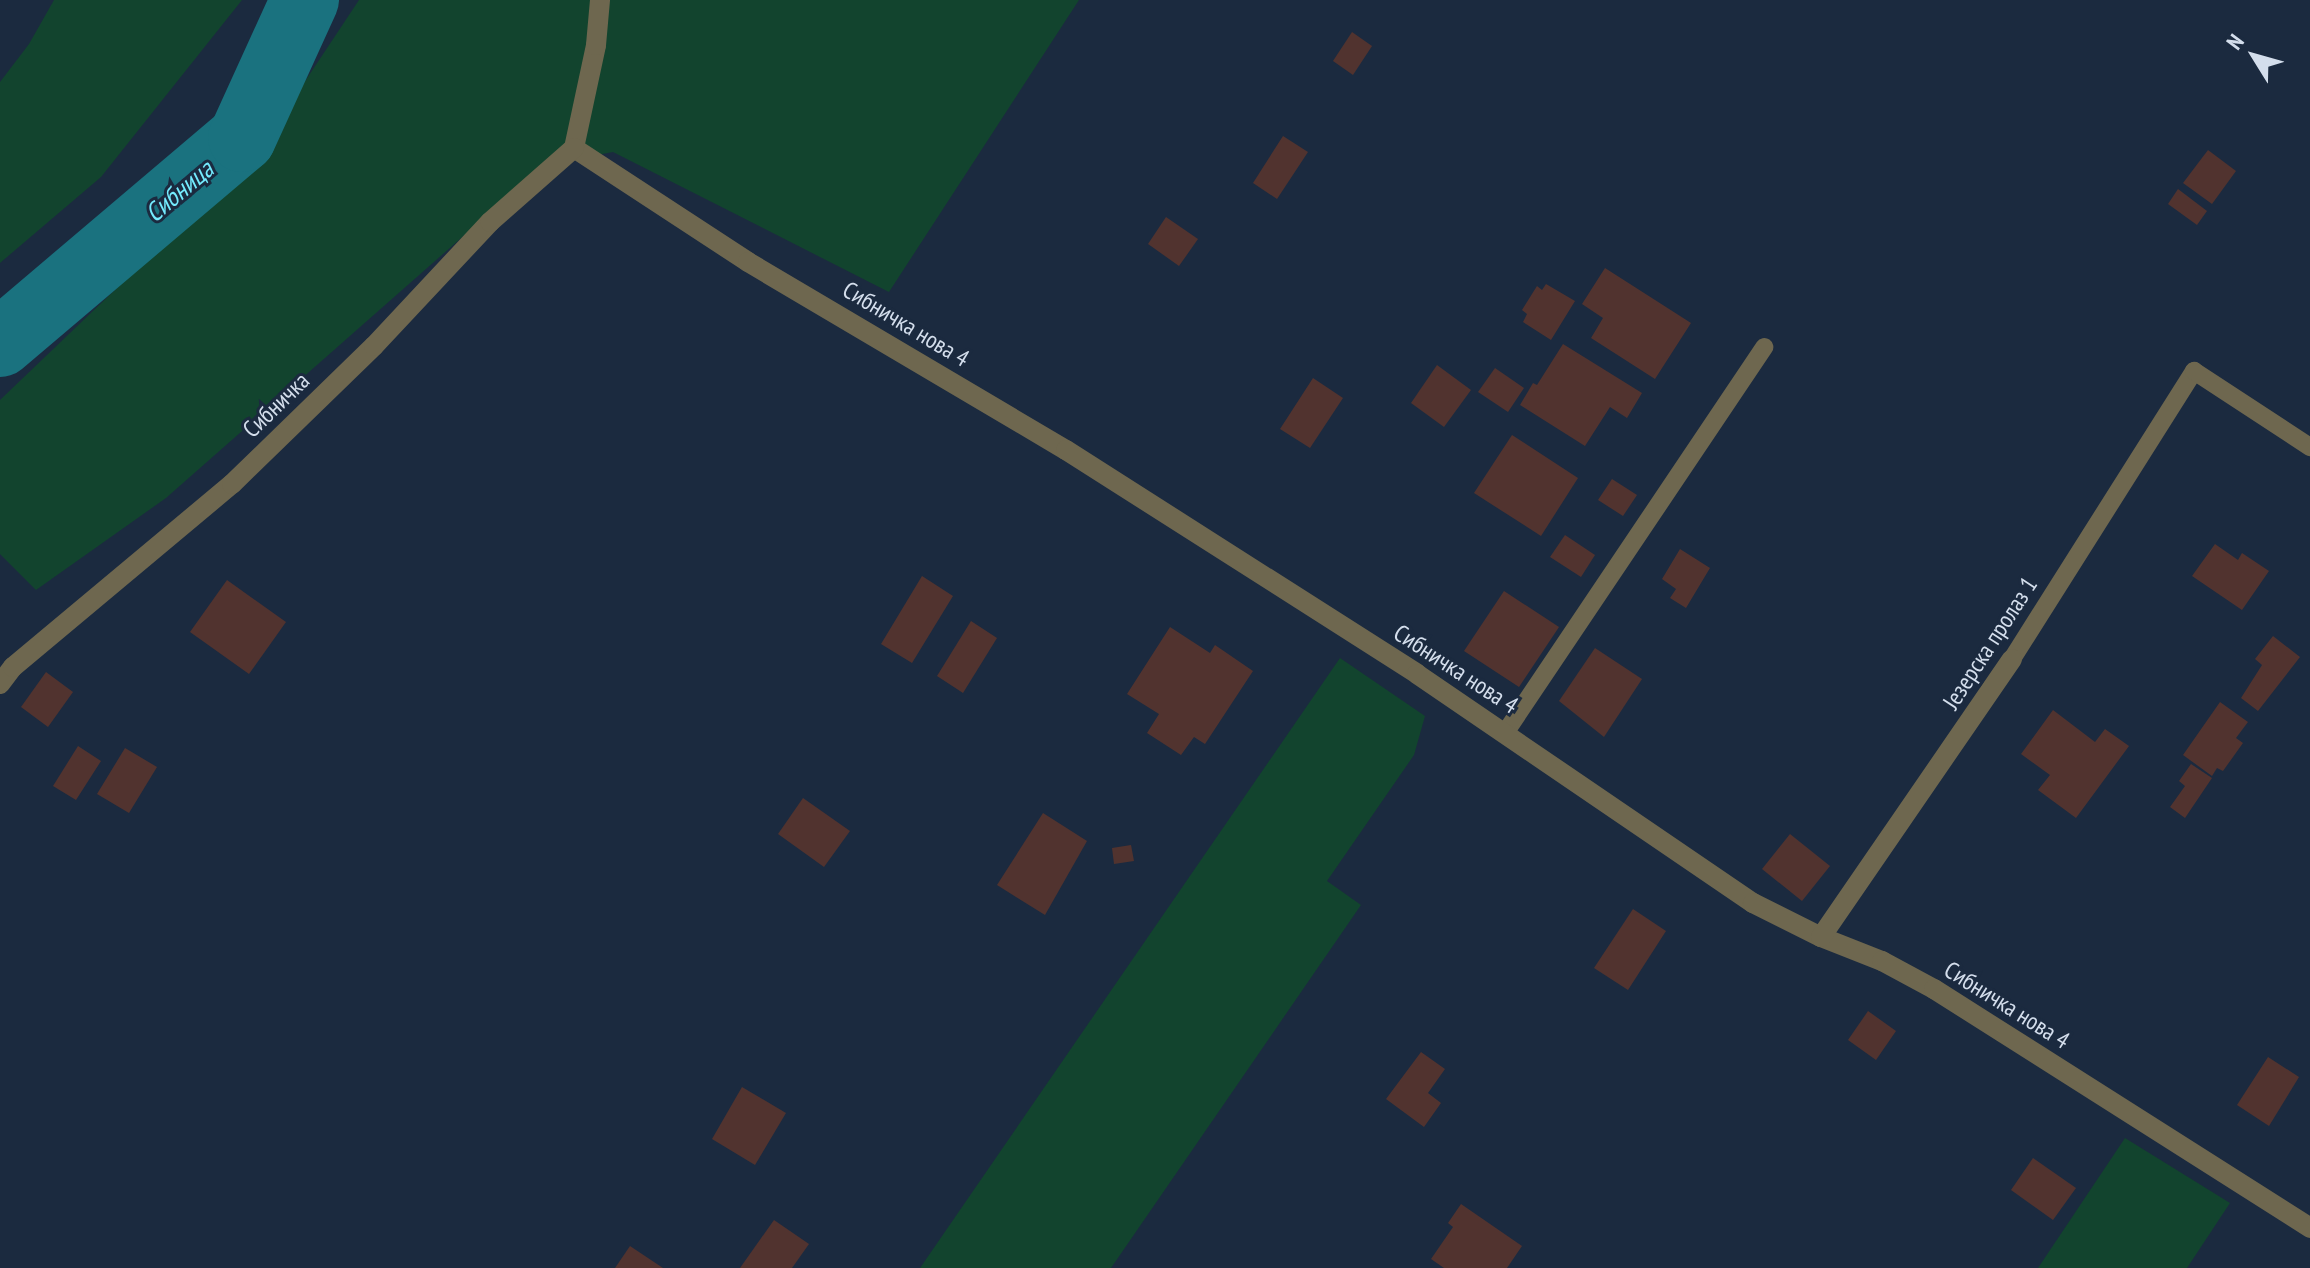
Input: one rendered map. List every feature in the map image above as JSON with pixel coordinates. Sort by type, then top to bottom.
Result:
[{"type":"street","points":[[574,148],[596,45],[600,0]]},
{"type":"street","name":"Сибничка","points":[[0,684],[13,667],[232,484],[374,346],[490,222],[574,148]]},
{"type":"street","name":"Сибничка нова 4","points":[[574,148],[748,262],[1066,450],[1505,733],[1753,903],[1821,937],[1882,961],[1934,989],[2310,1228]]},
{"type":"street","name":"Језерска пролаз 1","points":[[1821,937],[2012,659]]},
{"type":"lane","points":[[1505,733],[1764,347]]},
{"type":"lane","name":"Језерска пролаз 1","points":[[2012,659],[2194,371],[2310,447]]},
{"type":"green space","points":[[54,0],[242,0],[101,177],[0,263],[0,82],[29,44]]},
{"type":"green space","points":[[359,0],[1079,0],[889,292],[613,152],[544,165],[166,498],[36,590],[0,554],[0,400],[256,155]]},
{"type":"green space","points":[[1340,658],[1425,716],[1414,755],[1327,881],[1361,905],[1111,1268],[920,1268]]},
{"type":"green space","points":[[2125,1138],[2230,1203],[2187,1268],[2038,1268]]},
{"type":"building","points":[[1352,32],[1372,46],[1353,75],[1333,61]]},
{"type":"building","points":[[1283,136],[1308,152],[1277,199],[1253,183]]},
{"type":"building","points":[[2208,150],[2236,171],[2212,204],[2183,183]]},
{"type":"building","points":[[2178,189],[2207,211],[2197,225],[2168,204]]},
{"type":"building","points":[[1166,217],[1198,239],[1179,266],[1148,244]]},
{"type":"building","points":[[1605,268],[1691,323],[1655,379],[1591,338],[1603,318],[1582,304]]},
{"type":"building","points":[[1546,284],[1575,301],[1551,340],[1523,322],[1527,314],[1522,310],[1537,286],[1542,290]]},
{"type":"building","points":[[1563,344],[1642,393],[1627,418],[1610,407],[1585,446],[1520,405]]},
{"type":"building","points":[[1437,365],[1471,390],[1444,427],[1411,403]]},
{"type":"building","points":[[1495,368],[1524,388],[1508,412],[1478,392]]},
{"type":"building","points":[[1313,378],[1343,398],[1310,448],[1280,429]]},
{"type":"building","points":[[1512,435],[1578,478],[1541,536],[1474,493]]},
{"type":"building","points":[[1612,479],[1637,495],[1623,516],[1598,500]]},
{"type":"building","points":[[1565,535],[1595,555],[1581,577],[1550,557]]},
{"type":"building","points":[[2215,544],[2238,560],[2242,553],[2269,571],[2242,610],[2192,576]]},
{"type":"building","points":[[1680,549],[1710,568],[1686,608],[1670,598],[1676,589],[1662,579]]},
{"type":"building","points":[[922,576],[953,596],[912,663],[881,644]]},
{"type":"building","points":[[227,580],[286,622],[249,674],[190,632]]},
{"type":"building","points":[[1504,591],[1559,627],[1519,687],[1464,651]]},
{"type":"building","points":[[971,621],[997,638],[963,693],[937,676]]},
{"type":"building","points":[[1170,627],[1210,653],[1215,645],[1253,671],[1205,744],[1194,737],[1181,755],[1147,733],[1159,714],[1127,694]]},
{"type":"building","points":[[2273,636],[2300,657],[2258,711],[2241,698],[2262,665],[2255,659]]},
{"type":"building","points":[[1595,648],[1642,679],[1604,737],[1559,701]]},
{"type":"building","points":[[46,672],[73,692],[48,727],[21,707]]},
{"type":"building","points":[[2220,702],[2248,722],[2236,738],[2243,743],[2223,771],[2217,768],[2212,776],[2183,755]]},
{"type":"building","points":[[2053,710],[2095,742],[2105,729],[2129,746],[2076,818],[2038,790],[2050,775],[2021,754]]},
{"type":"building","points":[[78,746],[101,761],[76,800],[53,786]]},
{"type":"building","points":[[125,748],[157,767],[129,813],[97,794]]},
{"type":"building","points":[[2191,764],[2212,778],[2185,818],[2170,807],[2185,786],[2179,781]]},
{"type":"building","points":[[803,798],[850,831],[824,867],[778,834]]},
{"type":"building","points":[[1043,813],[1087,841],[1045,915],[997,885]]},
{"type":"building","points":[[1790,834],[1830,866],[1802,901],[1762,869]]},
{"type":"building","points":[[1131,845],[1134,861],[1114,864],[1112,848]]},
{"type":"building","points":[[1633,909],[1666,931],[1628,990],[1594,968]]},
{"type":"building","points":[[1868,1011],[1896,1031],[1876,1060],[1848,1040]]},
{"type":"building","points":[[1421,1052],[1445,1069],[1428,1093],[1441,1103],[1424,1127],[1386,1099]]},
{"type":"building","points":[[2268,1057],[2299,1077],[2269,1126],[2237,1105]]},
{"type":"building","points":[[742,1087],[786,1113],[755,1165],[712,1139]]},
{"type":"building","points":[[2033,1158],[2076,1188],[2053,1220],[2011,1190]]},
{"type":"building","points":[[1461,1204],[1522,1246],[1507,1268],[1444,1268],[1431,1259],[1453,1227],[1448,1223]]},
{"type":"building","points":[[774,1220],[809,1244],[792,1268],[740,1268]]},
{"type":"building","points":[[630,1246],[663,1268],[615,1268]]},
{"type":"waterway","name":"Сибница","points":[[0,343],[242,138],[305,0]]}]
